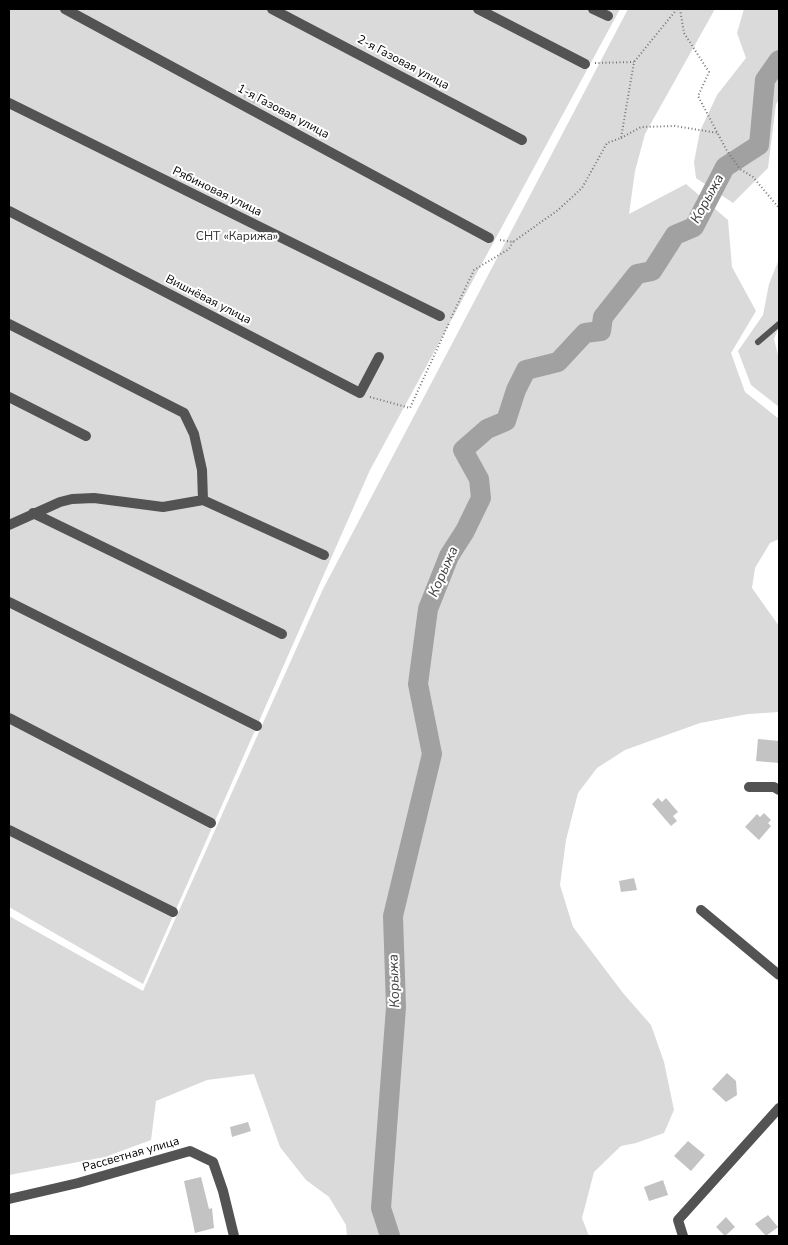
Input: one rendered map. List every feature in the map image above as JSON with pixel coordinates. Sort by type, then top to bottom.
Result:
[{"type":"street","name":"1-я Газовая улица","points":[[65,9],[489,238]]},
{"type":"street","name":"2-я Газовая улица","points":[[272,9],[522,140]]},
{"type":"street","points":[[478,9],[585,64]]},
{"type":"street","points":[[593,9],[608,16]]},
{"type":"street","name":"Рябиновая улица","points":[[9,103],[440,316]]},
{"type":"street","name":"Вишнёвая улица","points":[[9,211],[360,393],[379,358]]},
{"type":"street","points":[[9,324],[184,413],[194,434],[202,470],[203,500]]},
{"type":"street","points":[[9,397],[86,436]]},
{"type":"street","points":[[9,525],[33,513],[72,499],[94,498],[163,507],[203,500],[324,555]]},
{"type":"street","points":[[33,513],[282,634]]},
{"type":"street","points":[[9,602],[257,726]]},
{"type":"street","points":[[9,718],[211,823]]},
{"type":"street","points":[[749,787],[774,787],[779,790]]},
{"type":"street","points":[[9,830],[173,912]]},
{"type":"street","points":[[701,910],[779,975]]},
{"type":"street","points":[[683,1236],[678,1220],[779,1108]]},
{"type":"street","name":"Рассветная улица","points":[[9,1199],[78,1183],[190,1151],[212,1162],[224,1191],[234,1236]]},
{"type":"lane","points":[[758,342],[779,324]]},
{"type":"path","points":[[622,138],[634,62],[679,9]]},
{"type":"path","points":[[679,9],[684,33],[709,72],[698,96],[727,151],[740,169],[753,177],[779,208]]},
{"type":"path","points":[[585,64],[634,62]]},
{"type":"path","points":[[369,397],[410,408],[474,270],[509,249],[513,242],[558,210],[582,188],[607,143],[622,138],[641,127],[675,126],[718,133]]},
{"type":"path","points":[[489,238],[513,242]]},
{"type":"green space","name":"СНТ «Карижа»","points":[[9,9],[620,9],[370,470],[143,984],[9,907]]},
{"type":"green space","points":[[628,9],[715,9],[645,134],[635,171],[629,214],[686,184],[728,220],[732,267],[756,311],[731,353],[745,392],[779,419],[779,539],[770,543],[755,568],[752,588],[779,626],[779,712],[748,714],[700,723],[625,750],[597,768],[578,793],[566,840],[560,885],[573,927],[623,993],[651,1025],[664,1062],[674,1110],[664,1133],[621,1146],[594,1172],[582,1218],[589,1236],[347,1236],[346,1225],[329,1197],[306,1180],[280,1147],[254,1074],[207,1080],[156,1101],[151,1140],[105,1157],[9,1175],[9,916],[143,991],[323,589]]},
{"type":"green space","points":[[744,9],[779,9],[779,100],[776,104],[768,168],[733,203],[696,178],[694,162],[700,131],[717,95],[746,58],[737,33]]},
{"type":"green space","points":[[779,259],[779,327],[774,339],[779,359],[779,407],[751,385],[738,351],[763,315],[769,284]]},
{"type":"building","points":[[248,88],[260,95],[254,104],[243,97]]},
{"type":"building","points":[[758,739],[779,741],[779,763],[756,761]]},
{"type":"building","points":[[658,798],[662,802],[666,798],[678,812],[673,816],[677,821],[671,826],[652,804]]},
{"type":"building","points":[[764,813],[771,820],[768,823],[771,826],[759,840],[745,827],[757,814],[760,817]]},
{"type":"building","points":[[634,878],[637,890],[621,892],[619,881]]},
{"type":"building","points":[[727,1073],[736,1081],[737,1095],[726,1102],[712,1089]]},
{"type":"building","points":[[248,1122],[251,1131],[232,1137],[230,1127]]},
{"type":"building","points":[[688,1141],[705,1155],[691,1171],[674,1156]]},
{"type":"building","points":[[201,1177],[209,1209],[212,1208],[214,1228],[195,1233],[184,1181]]},
{"type":"building","points":[[663,1180],[668,1195],[649,1201],[644,1187]]},
{"type":"building","points":[[768,1215],[778,1227],[766,1236],[755,1224]]},
{"type":"building","points":[[726,1217],[735,1227],[725,1236],[716,1227]]},
{"type":"waterway","name":"Корыжа","points":[[390,1236],[381,1208],[396,1007],[393,916],[432,754],[418,684],[428,609],[449,556],[465,531],[481,498],[479,479],[463,450],[487,429],[506,421],[516,390],[526,370],[558,362],[585,333],[601,331],[603,317],[637,274],[652,271],[675,235],[694,227],[725,167],[759,145],[765,80],[779,60]]}]
